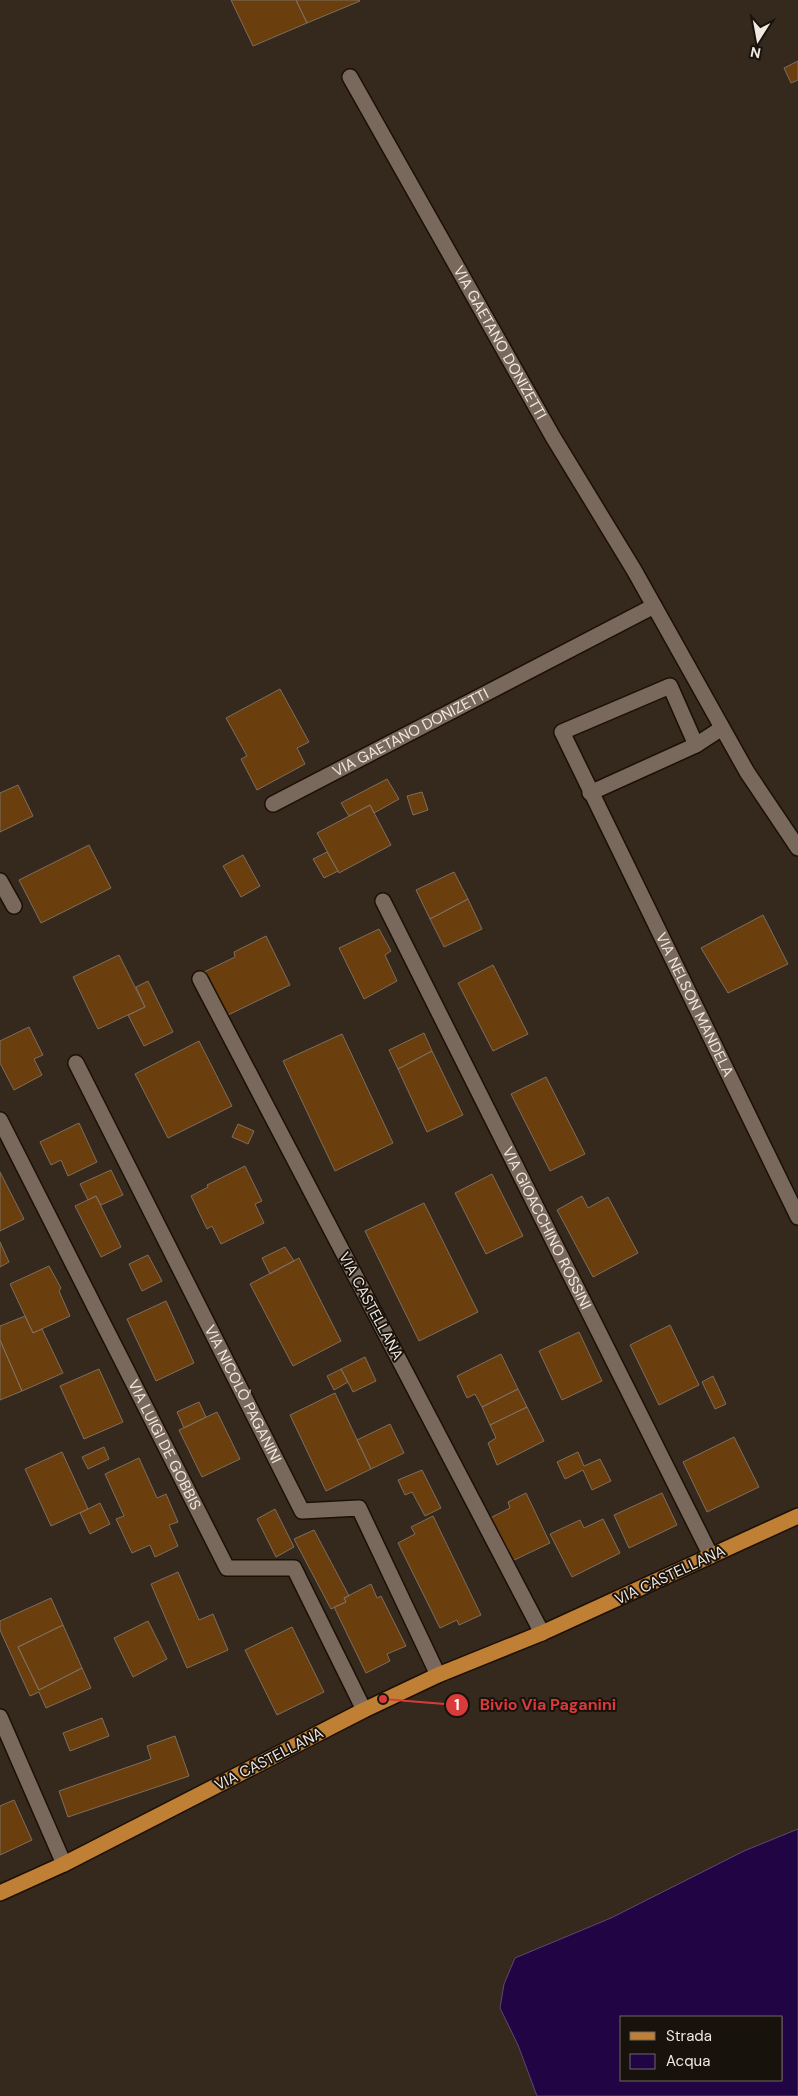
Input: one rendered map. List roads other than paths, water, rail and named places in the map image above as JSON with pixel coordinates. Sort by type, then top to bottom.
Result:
[{"type":"main road","name":"VIA CASTELLANA","points":[[0,1893],[64,1864],[364,1710],[438,1675],[542,1633],[798,1516]]},
{"type":"street","name":"VIA GAETANO DONIZETTI","points":[[350,77],[553,437],[654,606],[747,772],[798,848]]},
{"type":"street","name":"VIA GAETANO DONIZETTI","points":[[273,804],[654,606]]},
{"type":"street","name":"VIA NELSON MANDELA","points":[[696,745],[670,686],[562,732],[590,793],[720,1054],[798,1217]]},
{"type":"street","points":[[590,793],[696,745],[722,728]]},
{"type":"street","points":[[0,881],[14,906]]},
{"type":"street","name":"VIA GIOACCHINO ROSSINI","points":[[383,901],[711,1556]]},
{"type":"street","name":"VIA CASTELLANA","points":[[200,979],[542,1633]]},
{"type":"street","name":"VIA NICOLÒ PAGANINI","points":[[76,1063],[302,1511],[359,1508],[438,1675]]},
{"type":"street","name":"VIA LUIGI DE GOBBIS","points":[[0,1120],[227,1568],[294,1568],[364,1710]]},
{"type":"street","points":[[0,1717],[64,1864]]},
{"type":"water","points":[[798,1829],[798,2096],[537,2096],[518,2045],[500,2008],[504,1984],[515,1958],[611,1918],[744,1851]]},
{"type":"place","name":"Bivio Via Paganini","points":[[383,1699]]}]
